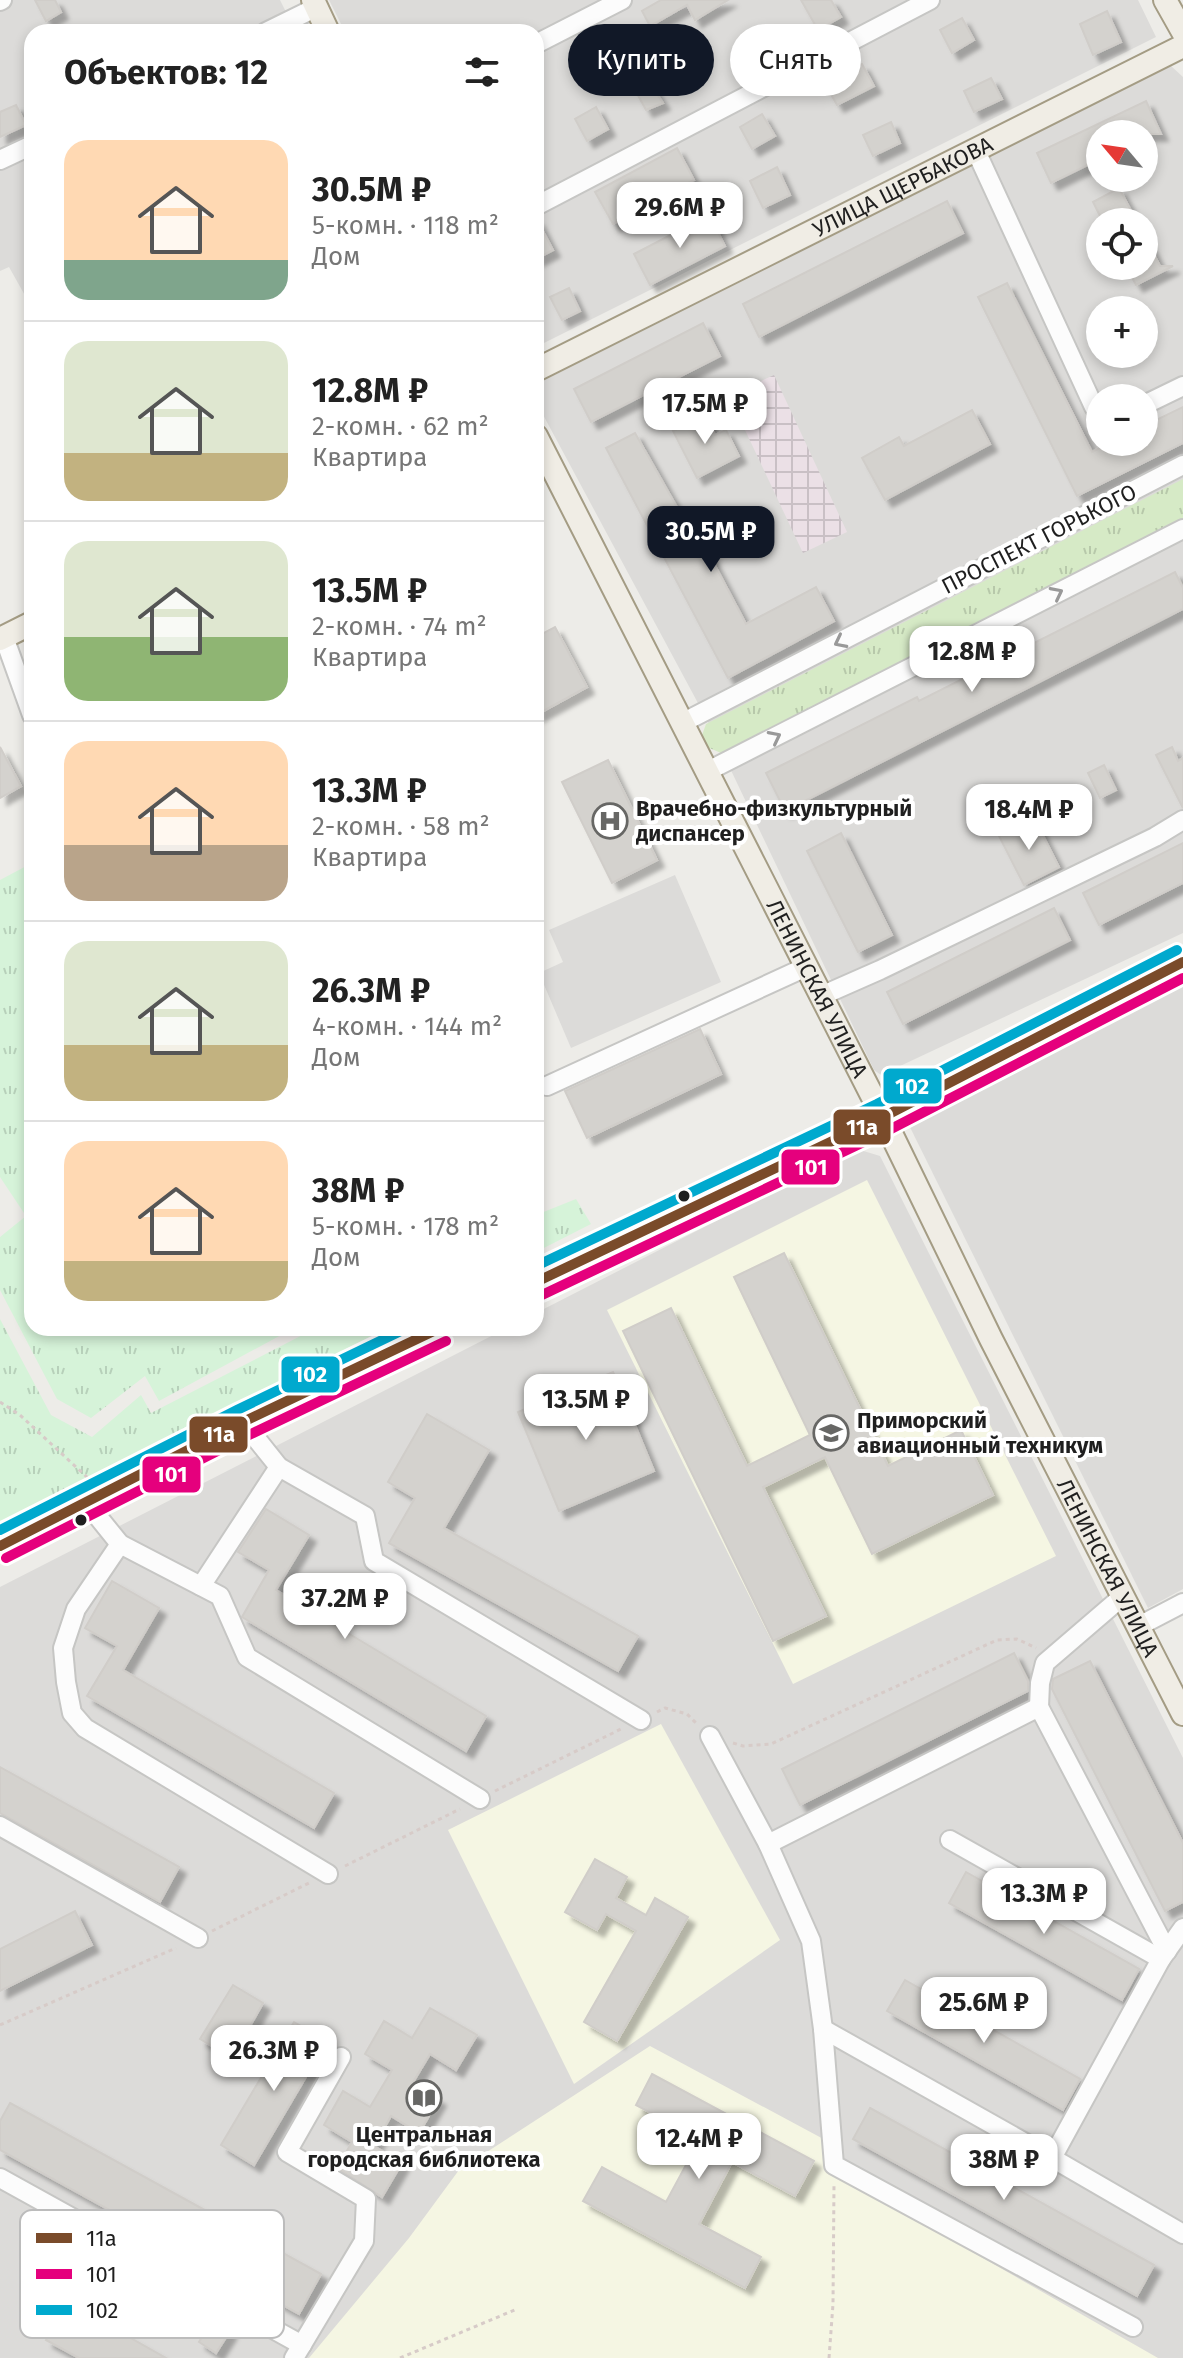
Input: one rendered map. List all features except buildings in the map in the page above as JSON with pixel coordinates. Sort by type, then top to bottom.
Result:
[{"type":"main road","points":[[1165,0],[1183,32]]},
{"type":"main road","points":[[315,4],[324,24]]},
{"type":"main road","name":"УЛИЦА ЩЕРБАКОВА","points":[[544,366],[1183,46]]},
{"type":"main road","name":"ЛЕНИНСКАЯ УЛИЦА","points":[[544,452],[1183,1714]]},
{"type":"main road","points":[[2,638],[24,627]]},
{"type":"main road","points":[[544,1278],[883,1117],[1183,962]]},
{"type":"main road","points":[[0,1546],[243,1422],[423,1336]]},
{"type":"street","points":[[544,40],[622,0]]},
{"type":"street","points":[[544,202],[930,0]]},
{"type":"street","points":[[280,24],[315,4]]},
{"type":"street","points":[[0,160],[24,149]]},
{"type":"street","points":[[976,151],[1086,390]]},
{"type":"street","points":[[1158,398],[1183,386]]},
{"type":"street","name":"ПРОСПЕКТ ГОРЬКОГО","points":[[682,723],[1183,465]]},
{"type":"street","points":[[706,772],[1183,529]]},
{"type":"street","points":[[2,638],[24,686]]},
{"type":"street","points":[[821,996],[1141,844],[1183,820]]},
{"type":"street","points":[[547,1086],[806,967]]},
{"type":"street","points":[[243,1422],[279,1467],[365,1516],[374,1561],[641,1720]]},
{"type":"street","points":[[201,1586],[279,1467]]},
{"type":"street","points":[[94,1497],[120,1544],[220,1596],[247,1657],[480,1799]]},
{"type":"street","points":[[120,1544],[76,1609],[63,1648],[72,1713],[85,1728],[328,1874]]},
{"type":"street","points":[[1123,1596],[1045,1663],[1039,1707],[1175,1942]]},
{"type":"street","points":[[1139,1626],[1183,1603]]},
{"type":"street","points":[[768,1844],[1039,1707]]},
{"type":"street","points":[[710,1736],[768,1844],[811,1941],[823,2029],[834,2165],[1133,2327]]},
{"type":"street","points":[[0,1826],[198,1938]]},
{"type":"street","points":[[950,1840],[1175,1942]]},
{"type":"street","points":[[1052,2158],[1175,1942]]},
{"type":"street","points":[[823,2029],[1183,2234]]},
{"type":"street","points":[[274,2338],[298,2352],[364,2241],[366,2199],[287,2152],[341,2057]]},
{"type":"street","points":[[0,2178],[55,2210]]},
{"type":"path","points":[[0,1402],[20,1415],[94,1497]]},
{"type":"path","points":[[0,2025],[198,1938],[665,1708],[687,1714],[710,1736],[743,1746],[771,1744],[997,1640],[1017,1639],[1035,1646],[1045,1663]]},
{"type":"path","points":[[829,2358],[833,2304],[834,2165]]},
{"type":"path","points":[[400,2358],[517,2309]]},
{"type":"shaded area","points":[[0,0],[280,0],[292,24],[24,24],[24,294],[9,267],[0,271]]},
{"type":"shaded area","points":[[329,0],[1138,0],[1156,37],[544,343],[544,24],[341,24]]},
{"type":"shaded area","points":[[1170,65],[1183,77],[1183,933],[881,1075],[874,1070],[706,718],[544,417],[544,372],[548,367]]},
{"type":"shaded area","points":[[774,375],[847,532],[803,553],[729,396]]},
{"type":"shaded area","points":[[675,875],[721,982],[571,1048],[544,985],[544,971],[563,962],[549,930]]},
{"type":"shaded area","points":[[1183,975],[1183,1589],[1148,1608],[899,1105]]},
{"type":"shaded area","points":[[857,1149],[880,1156],[1183,1758],[1183,2358],[0,2358],[0,1587],[491,1336],[544,1336],[544,1309]]},
{"type":"shaded area","name":"Приморский авиационный техникум","points":[[867,1180],[1056,1556],[793,1684],[607,1310]]},
{"type":"shaded area","points":[[661,1724],[780,1940],[574,2084],[448,1830]]},
{"type":"shaded area","points":[[650,2046],[829,2142],[827,2169],[1158,2358],[309,2358],[409,2238],[459,2170]]},
{"type":"green space","points":[[1183,479],[1183,519],[721,753],[707,747],[701,738],[706,724]]},
{"type":"green space","points":[[24,867],[24,1213],[0,1177],[0,880]]},
{"type":"green space","points":[[576,1199],[591,1224],[544,1248],[544,1212]]},
{"type":"green space","points":[[24,1218],[24,1336],[0,1290],[0,1237]]},
{"type":"green space","points":[[0,1319],[51,1415],[92,1437],[141,1395],[151,1413],[300,1336],[371,1336],[0,1525]]},
{"type":"green space","points":[[24,1336],[279,1336],[159,1401],[145,1376],[91,1418],[57,1399]]},
{"type":"transit line","name":"102","points":[[544,1262],[877,1104],[1177,950]]},
{"type":"transit line","name":"11а","points":[[544,1278],[883,1117],[1183,962]]},
{"type":"transit line","name":"101","points":[[544,1294],[889,1130],[1183,978]]},
{"type":"transit line","name":"102","points":[[0,1530],[390,1336]]},
{"type":"transit line","name":"11а","points":[[0,1546],[243,1422],[423,1336]]},
{"type":"transit line","name":"101","points":[[6,1558],[249,1435],[446,1341]]},
{"type":"place","name":"Врачебно-физкультурный диспансер","points":[[610,821]]},
{"type":"place","name":"Приморский авиационный техникум","points":[[831,1433]]},
{"type":"place","name":"Центральная городская библиотека","points":[[424,2098]]}]
